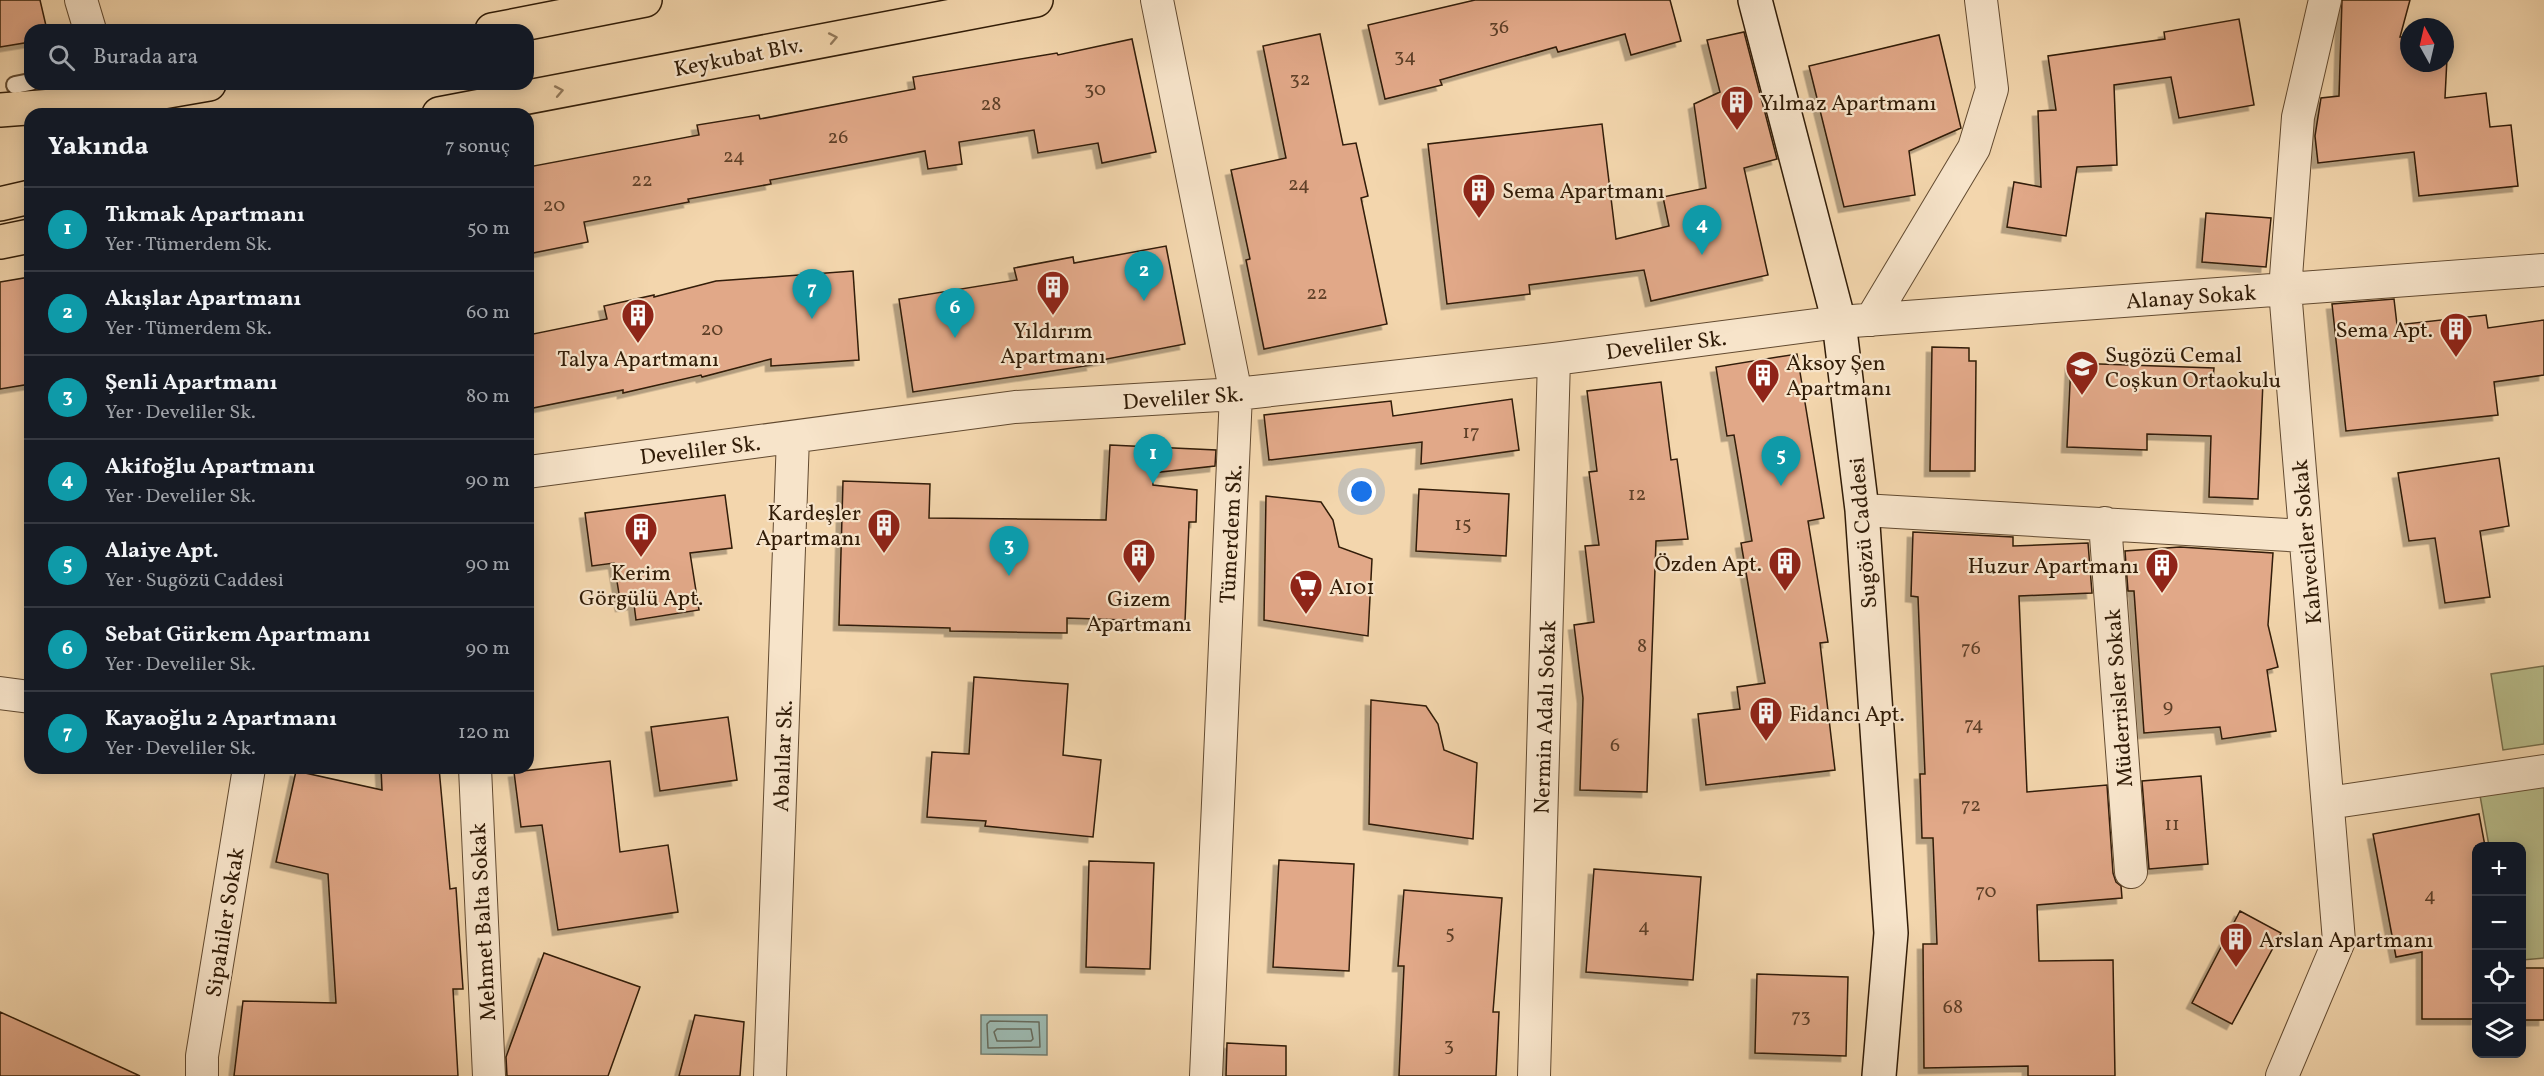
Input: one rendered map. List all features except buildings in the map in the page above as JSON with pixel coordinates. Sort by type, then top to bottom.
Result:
[{"type":"highway","points":[[518,24],[603,4],[645,0]]},
{"type":"highway","name":"Keykubat Blv.","points":[[471,108],[1036,0]]},
{"type":"highway","points":[[15,93],[104,93],[139,90]]},
{"type":"highway","points":[[71,108],[104,93]]},
{"type":"highway","points":[[0,128],[24,122]]},
{"type":"highway","points":[[0,204],[24,198]]},
{"type":"highway","points":[[0,242],[24,237]]},
{"type":"street","points":[[81,0],[88,24]]},
{"type":"street","name":"Tümerdem Sk.","points":[[1157,0],[1236,394],[1206,1076]]},
{"type":"street","name":"Sugözü Caddesi","points":[[1755,0],[1855,321],[1862,510],[1891,933],[1879,1076]]},
{"type":"street","points":[[1855,321],[1974,147],[1992,89],[1981,0]]},
{"type":"street","name":"Kahveciler Sokak","points":[[2282,1076],[2339,940],[2285,290],[2298,117],[2325,0]]},
{"type":"street","name":"Alanay Sokak","points":[[1855,321],[2544,270]]},
{"type":"street","name":"Develiler Sk.","points":[[534,471],[1015,407],[1236,394],[1855,321]]},
{"type":"street","name":"Nermin Adalı Sokak","points":[[1534,1076],[1554,358]]},
{"type":"street","name":"Abalılar Sk.","points":[[770,1076],[793,437]]},
{"type":"street","points":[[1862,510],[2305,536]]},
{"type":"street","name":"Müderrisler Sokak","points":[[2105,523],[2131,873]]},
{"type":"street","points":[[0,693],[24,696]]},
{"type":"street","points":[[2328,803],[2544,771]]},
{"type":"street","name":"Sipahiler Sokak","points":[[202,1076],[202,1056],[248,774]]},
{"type":"street","name":"Mehmet Balta Sokak","points":[[475,774],[489,1076]]},
{"type":"green space","points":[[2544,666],[2544,744],[2503,750],[2491,674]]},
{"type":"green space","points":[[2544,781],[2544,958],[2526,960],[2526,842],[2488,842],[2479,790]]},
{"type":"water","points":[[981,1015],[1047,1015],[1047,1055],[981,1054]]},
{"type":"place","name":"Yılmaz Apartmanı","points":[[1737,131]]},
{"type":"place","name":"Sema Apartmanı","points":[[1479,219]]},
{"type":"place","name":"Akifoğlu Apartmanı","points":[[1702,255]]},
{"type":"place","name":"Akışlar Apartmanı","points":[[1144,301]]},
{"type":"place","name":"Yıldırım Apartmanı","points":[[1053,316]]},
{"type":"place","name":"Kayaoğlu 2 Apartmanı","points":[[812,319]]},
{"type":"place","name":"Sebat Gürkem Apartmanı","points":[[955,338]]},
{"type":"place","name":"Talya Apartmanı","points":[[638,344]]},
{"type":"place","name":"Sema Apt.","points":[[2456,358]]},
{"type":"place","name":"Sugözü Cemal Coşkun Ortaokulu","points":[[2082,396]]},
{"type":"place","name":"Aksoy Şen Apartmanı","points":[[1763,404]]},
{"type":"place","name":"Tıkmak Apartmanı","points":[[1153,484]]},
{"type":"place","name":"Alaiye Apt.","points":[[1781,486]]},
{"type":"place","name":"Kardeşler Apartmanı","points":[[884,554]]},
{"type":"place","name":"Kerim Görgülü Apt.","points":[[641,558]]},
{"type":"place","name":"Şenli Apartmanı","points":[[1009,576]]},
{"type":"place","name":"Gizem Apartmanı","points":[[1139,584]]},
{"type":"place","name":"Özden Apt.","points":[[1785,592]]},
{"type":"place","name":"Huzur Apartmanı","points":[[2162,594]]},
{"type":"place","name":"A101","points":[[1306,615]]},
{"type":"place","name":"Fidancı Apt.","points":[[1766,742]]},
{"type":"place","name":"Arslan Apartmanı","points":[[2236,968]]}]
